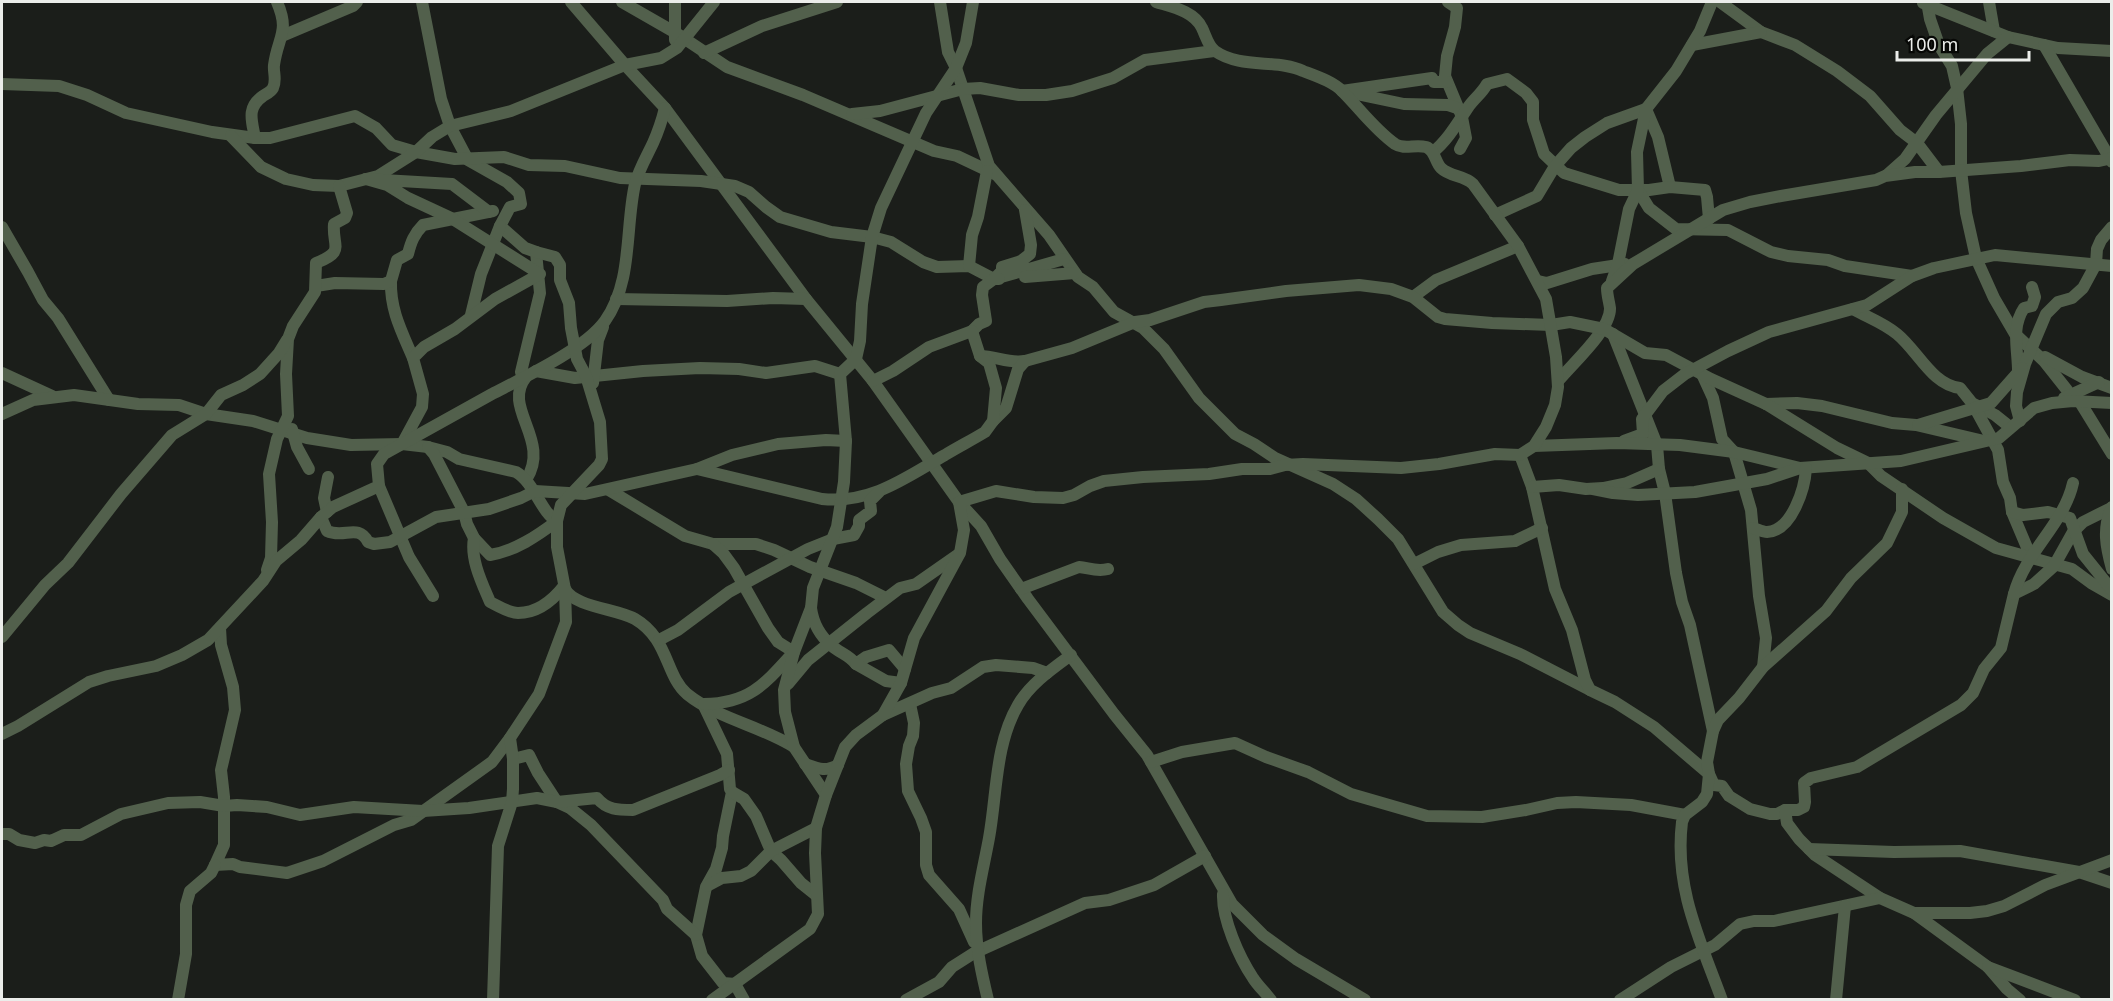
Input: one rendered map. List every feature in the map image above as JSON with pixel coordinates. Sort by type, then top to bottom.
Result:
[{"type":"street","points":[[255,138],[252,109],[255,102],[273,90],[275,81],[273,67],[284,20],[277,2]]},
{"type":"street","points":[[282,36],[353,6],[357,2]]},
{"type":"street","points":[[402,444],[422,406],[423,394],[413,358],[392,307],[391,281],[398,260],[408,254],[416,231],[423,225],[520,204],[519,193],[507,182],[468,160],[450,126],[441,99],[422,2]]},
{"type":"street","points":[[571,2],[665,108],[806,299],[873,381],[959,502],[981,526],[1021,589],[1151,762],[1237,910],[1263,935],[1296,959],[1365,999]]},
{"type":"street","points":[[622,2],[727,67],[850,114],[934,151],[957,156],[992,173]]},
{"type":"street","points":[[675,2],[680,36]]},
{"type":"street","points":[[231,136],[261,167],[286,179],[313,185],[339,186],[378,176],[416,152],[432,137],[450,126],[511,111],[625,65],[661,58],[674,50],[680,36],[714,2]]},
{"type":"street","points":[[704,53],[762,26],[837,2]]},
{"type":"street","points":[[940,2],[948,51],[992,173],[1049,235],[1075,273],[1093,287],[1114,312],[1134,322],[1164,349],[1199,398],[1235,434],[1275,458],[1333,484],[1356,499],[1398,538],[1443,612],[1470,633],[1512,650],[1615,702],[1654,727],[1709,774]]},
{"type":"street","points":[[840,374],[856,359],[872,237],[881,208],[926,113],[956,68],[966,43],[973,2]]},
{"type":"street","points":[[1156,2],[1182,10],[1194,18],[1201,26],[1214,51]]},
{"type":"street","points":[[1448,2],[1457,8],[1455,27],[1447,56],[1447,82],[1466,138],[1460,149]]},
{"type":"street","points":[[1611,283],[1618,264],[1629,209],[1638,190],[1637,152],[1646,110],[1676,71],[1692,45],[1712,2]]},
{"type":"street","points":[[1720,2],[1761,32],[1795,45],[1837,71],[1870,96],[1900,130],[1917,143],[1939,172]]},
{"type":"street","points":[[1989,2],[1994,31]]},
{"type":"street","points":[[1926,3],[2008,38],[2058,48],[2112,51]]},
{"type":"street","points":[[1926,3],[1939,45],[1952,66],[1957,88],[1961,124],[1961,170],[1966,213],[1976,258],[2015,334],[2044,361],[2112,454]]},
{"type":"street","points":[[1692,45],[1761,32]]},
{"type":"street","points":[[1713,731],[1676,573],[1657,445],[1646,414],[1609,332],[1610,309],[1607,288],[1633,264],[1723,210],[1750,202],[1876,180],[1885,176],[1905,159],[1957,88],[1987,54],[2008,38]]},
{"type":"street","points":[[1885,176],[2070,160],[2111,160],[2044,45]]},
{"type":"street","points":[[850,114],[880,111],[963,89],[980,88],[1019,95],[1046,95],[1072,91],[1113,78],[1145,60],[1214,51],[1230,58],[1301,69],[1342,91],[1404,104],[1448,105],[1459,113]]},
{"type":"street","points":[[1342,91],[1432,78],[1434,82],[1447,82]]},
{"type":"street","points":[[1433,152],[1443,144],[1459,113],[1487,84],[1507,79],[1526,93],[1533,102],[1536,135],[1544,154],[1564,173],[1619,190],[1670,187],[1705,190],[1709,219]]},
{"type":"street","points":[[2,84],[58,86],[87,95],[126,113],[231,136],[270,138],[356,116],[371,124],[392,145],[416,152],[468,160],[504,157],[529,165],[565,166],[620,178],[721,183],[735,186],[749,192],[780,217],[831,232],[872,237],[891,242],[923,262],[937,267],[969,266],[994,279],[1075,273]]},
{"type":"street","points":[[959,502],[996,491],[1034,497],[1063,498],[1104,481],[1209,474],[1242,469],[1270,469],[1292,464],[1401,468],[1495,454],[1520,455],[1533,446],[1546,427],[1555,405],[1559,380],[1546,298],[1538,281],[1518,246],[1468,180],[1446,173],[1439,166],[1433,152],[1426,147],[1407,148],[1396,145],[1354,106],[1342,91]]},
{"type":"street","points":[[215,865],[233,864],[286,873],[323,861],[394,825],[411,820],[492,762],[539,694],[566,622],[564,587],[557,547],[557,521],[561,506],[567,497],[575,492],[602,459],[600,422],[591,393],[590,376],[598,340],[616,298],[626,260],[631,205],[637,178],[665,108]]},
{"type":"street","points":[[1495,215],[1537,196],[1555,166],[1571,148],[1607,123],[1646,110]]},
{"type":"street","points":[[1646,110],[1658,137],[1670,187]]},
{"type":"street","points":[[969,266],[972,235],[992,173]]},
{"type":"street","points":[[366,178],[452,184],[489,212]]},
{"type":"street","points":[[366,178],[387,185],[408,198],[451,218],[540,274]]},
{"type":"street","points":[[2,637],[45,585],[68,563],[121,494],[172,435],[206,414],[221,395],[260,374],[279,353],[315,292],[316,263],[329,257],[337,244],[334,224],[345,218],[347,213],[339,186]]},
{"type":"street","points":[[1638,190],[1649,208],[1676,229],[1728,230],[1771,252],[1912,276]]},
{"type":"street","points":[[471,315],[481,274],[510,207]]},
{"type":"street","points":[[873,381],[893,371],[929,347],[972,331],[986,321],[983,287],[1002,271],[1002,267],[1021,261],[1030,254],[1031,245],[1025,208]]},
{"type":"street","points":[[500,226],[525,248],[555,257],[560,265],[560,280],[569,303],[574,348],[577,358],[590,376]]},
{"type":"street","points":[[1916,425],[1991,404],[2022,368],[2046,314],[2058,302],[2072,298],[2083,288],[2096,264],[2097,249],[2106,232],[2112,227]]},
{"type":"street","points":[[2,228],[43,300],[58,318],[109,400]]},
{"type":"street","points":[[1413,297],[1436,280],[1518,246]]},
{"type":"street","points":[[536,252],[540,274],[540,293],[522,375],[531,373],[575,378],[700,368],[739,369],[766,373],[815,366],[840,374]]},
{"type":"street","points":[[1617,443],[1643,434],[1642,418],[1663,391],[1698,371],[1769,332],[1867,304],[1912,276],[1995,255],[2112,266]]},
{"type":"street","points":[[994,279],[1064,259]]},
{"type":"street","points":[[1538,281],[1547,284],[1583,271],[1618,264],[1633,264]]},
{"type":"street","points":[[413,358],[424,347],[495,299],[540,274]]},
{"type":"street","points":[[316,286],[335,283],[384,284],[391,281]]},
{"type":"street","points":[[980,356],[994,356],[1012,363],[1025,361],[1072,348],[1134,322],[1150,320],[1204,302],[1334,286],[1376,286],[1413,297],[1438,317],[1445,319],[1551,325],[1570,322],[1609,332],[1645,353],[1666,355],[1766,404],[1837,448],[1868,463],[1881,476],[1943,518],[1996,548],[2054,566],[2072,569],[2112,595]]},
{"type":"street","points":[[2015,424],[2017,392],[2022,368],[2015,334],[2018,316],[2024,308],[2032,306],[2035,297],[2032,287]]},
{"type":"street","points":[[616,298],[727,301],[773,298],[806,299]]},
{"type":"street","points":[[1853,309],[1892,330],[1913,350],[1925,366],[1949,387],[1960,388],[1967,399],[1977,407],[2015,424]]},
{"type":"street","points":[[433,596],[409,557],[379,486],[377,464],[384,454],[574,348],[594,333],[606,320]]},
{"type":"street","points":[[972,331],[980,356],[989,363],[996,388],[993,421]]},
{"type":"street","points":[[1559,380],[1580,355],[1590,348],[1593,339],[1609,332]]},
{"type":"street","points":[[288,339],[287,431],[309,469]]},
{"type":"street","points":[[2031,350],[2082,377],[2112,388]]},
{"type":"street","points":[[697,469],[822,499],[841,501],[880,491],[985,432],[1006,408],[1018,369],[1025,361]]},
{"type":"street","points":[[1698,371],[1713,398],[1722,439],[1734,452],[1751,510],[1759,596],[1766,638],[1763,667]]},
{"type":"street","points":[[2,373],[54,397]]},
{"type":"street","points":[[526,480],[533,469],[535,455],[518,395],[520,383],[531,373]]},
{"type":"street","points":[[826,795],[794,747],[785,712],[784,690],[794,652],[811,608],[813,588],[837,527],[846,441],[840,374]]},
{"type":"street","points":[[2074,400],[2099,382]]},
{"type":"street","points":[[2,414],[33,400],[74,394],[138,404],[179,405],[206,414],[253,421],[307,438],[351,445],[402,444],[428,447],[447,452],[459,459],[516,472],[535,491],[551,518],[557,521]]},
{"type":"street","points":[[1532,487],[1559,485],[1638,495],[1695,492],[1743,484],[1803,468],[1900,461],[1990,441],[1999,438],[2034,408],[2052,403],[2074,400],[2112,403]]},
{"type":"street","points":[[1766,404],[1775,402],[1822,406],[1892,423],[1916,425],[1990,441]]},
{"type":"street","points":[[1977,407],[1990,441],[2001,461],[2003,482],[2010,498],[2012,512],[2031,557]]},
{"type":"street","points":[[263,581],[271,558],[272,522],[269,474],[277,440],[287,431]]},
{"type":"street","points":[[328,477],[324,498],[327,531],[335,535],[358,532],[364,535],[368,542],[374,544],[390,542],[402,537],[436,517],[464,512],[477,513],[535,491],[585,494],[697,469],[732,454],[778,444],[826,440],[846,441]]},
{"type":"street","points":[[1533,446],[1617,443],[1680,445],[1734,452],[1803,468]]},
{"type":"street","points":[[428,447],[464,512],[466,524],[474,538],[490,555],[500,553],[537,536],[557,521]]},
{"type":"street","points":[[1520,455],[1532,487],[1555,589],[1572,630],[1585,680],[1590,690]]},
{"type":"street","points":[[1753,528],[1765,532],[1778,529],[1790,517],[1805,486],[1803,468]]},
{"type":"street","points":[[1593,489],[1627,483],[1659,469]]},
{"type":"street","points":[[1902,489],[1902,512],[1887,543],[1851,579],[1826,611],[1763,667],[1718,720],[1713,731],[1707,762],[1709,774],[1714,785],[1722,786],[1729,796],[1750,809],[1777,814],[1785,810],[1798,810],[1804,807],[1804,783],[1811,778],[1857,767],[1961,705],[1973,693],[1984,669],[2001,648],[2019,578],[2067,502],[2073,483]]},
{"type":"street","points":[[2,734],[89,682],[156,666],[182,655],[207,640],[263,581],[276,561],[301,540],[324,514],[333,507],[379,486]]},
{"type":"street","points":[[609,490],[685,536],[713,544],[756,544],[856,583],[886,598]]},
{"type":"street","points":[[659,640],[678,630],[729,592],[833,539],[854,535],[859,526],[859,520],[870,511],[870,501],[880,491]]},
{"type":"street","points":[[883,715],[901,683],[914,638],[960,553],[964,530],[959,502]]},
{"type":"street","points":[[2014,594],[2034,584],[2054,566],[2074,531],[2083,522],[2111,507]]},
{"type":"street","points":[[2111,507],[2107,518],[2105,541],[2112,569]]},
{"type":"street","points":[[2012,512],[2024,514],[2048,512],[2070,518],[2083,554],[2112,590]]},
{"type":"street","points":[[1414,564],[1438,552],[1461,546],[1515,541],[1542,528]]},
{"type":"street","points":[[474,538],[472,547],[490,602],[518,613],[546,605],[564,587]]},
{"type":"street","points":[[713,544],[723,552],[745,585],[778,642],[794,652]]},
{"type":"street","points":[[784,690],[808,660],[886,598],[900,588],[916,584],[960,553]]},
{"type":"street","points":[[1021,589],[1078,567],[1092,570],[1108,569]]},
{"type":"street","points":[[564,587],[567,594],[577,600],[634,618],[659,640],[679,685],[686,693],[703,704],[794,747]]},
{"type":"street","points":[[811,608],[819,632],[830,644],[856,664],[886,681],[901,683]]},
{"type":"street","points":[[178,999],[186,954],[186,905],[190,891],[211,873],[224,845],[221,770],[235,710],[233,687],[221,645],[220,628]]},
{"type":"street","points":[[856,664],[866,657],[890,650],[905,669]]},
{"type":"street","points":[[703,704],[737,699],[754,692],[766,683],[794,652]]},
{"type":"street","points":[[988,999],[981,971],[976,927],[978,895],[990,836],[1003,743],[1008,727],[1024,695],[1047,673],[1071,655]]},
{"type":"street","points":[[712,999],[810,930],[818,914],[816,828],[826,795],[845,747],[850,741],[883,715],[932,693],[951,688],[983,667],[996,665],[1033,668],[1047,673]]},
{"type":"street","points":[[703,704],[727,754],[732,792],[722,848],[716,869],[706,887],[696,935],[702,956],[723,983],[735,984]]},
{"type":"street","points":[[910,704],[914,723],[906,764],[908,791],[926,832],[926,865],[929,875],[959,909],[979,951]]},
{"type":"street","points":[[493,999],[498,846],[512,802],[513,759],[510,738]]},
{"type":"street","points":[[1151,762],[1176,754],[1235,743],[1308,772],[1351,794],[1427,816],[1482,817],[1557,803],[1576,802],[1631,805],[1686,815]]},
{"type":"street","points":[[513,759],[529,755],[557,802]]},
{"type":"street","points":[[805,765],[828,771],[838,765]]},
{"type":"street","points":[[557,802],[597,798],[603,804],[618,811],[633,810],[720,776],[729,770]]},
{"type":"street","points":[[1709,774],[1705,798],[1686,815],[1681,834],[1682,877],[1690,914],[1722,999]]},
{"type":"street","points":[[732,792],[744,799],[756,816],[771,851],[801,883],[816,895]]},
{"type":"street","points":[[2,834],[9,834],[19,840],[35,843],[44,840],[51,841],[64,836],[81,835],[121,814],[168,803],[200,802],[224,806],[267,807],[300,815],[354,807],[423,811],[470,808],[537,798],[557,802],[570,808],[591,825],[663,900],[667,909],[696,935]]},
{"type":"street","points":[[1785,810],[1787,823],[1809,849],[1880,898],[1914,913],[1988,967],[2007,989],[2020,999]]},
{"type":"street","points":[[706,887],[722,878],[741,876],[751,871],[771,851],[816,828]]},
{"type":"street","points":[[1809,849],[1894,852],[1960,851],[2079,872],[2112,884]]},
{"type":"street","points":[[906,999],[939,982],[952,967],[979,951],[1085,903],[1109,900],[1155,885],[1205,856]]},
{"type":"street","points":[[1914,913],[1988,911],[2112,860]]},
{"type":"street","points":[[1223,889],[1226,916],[1234,939],[1252,978],[1271,999]]},
{"type":"street","points":[[1620,999],[1671,967],[1715,945],[1740,924],[1774,921],[1880,898]]},
{"type":"street","points":[[1836,999],[1845,906]]},
{"type":"street","points":[[1988,967],[2075,999]]},
{"type":"street","points":[[735,984],[744,999]]}]
